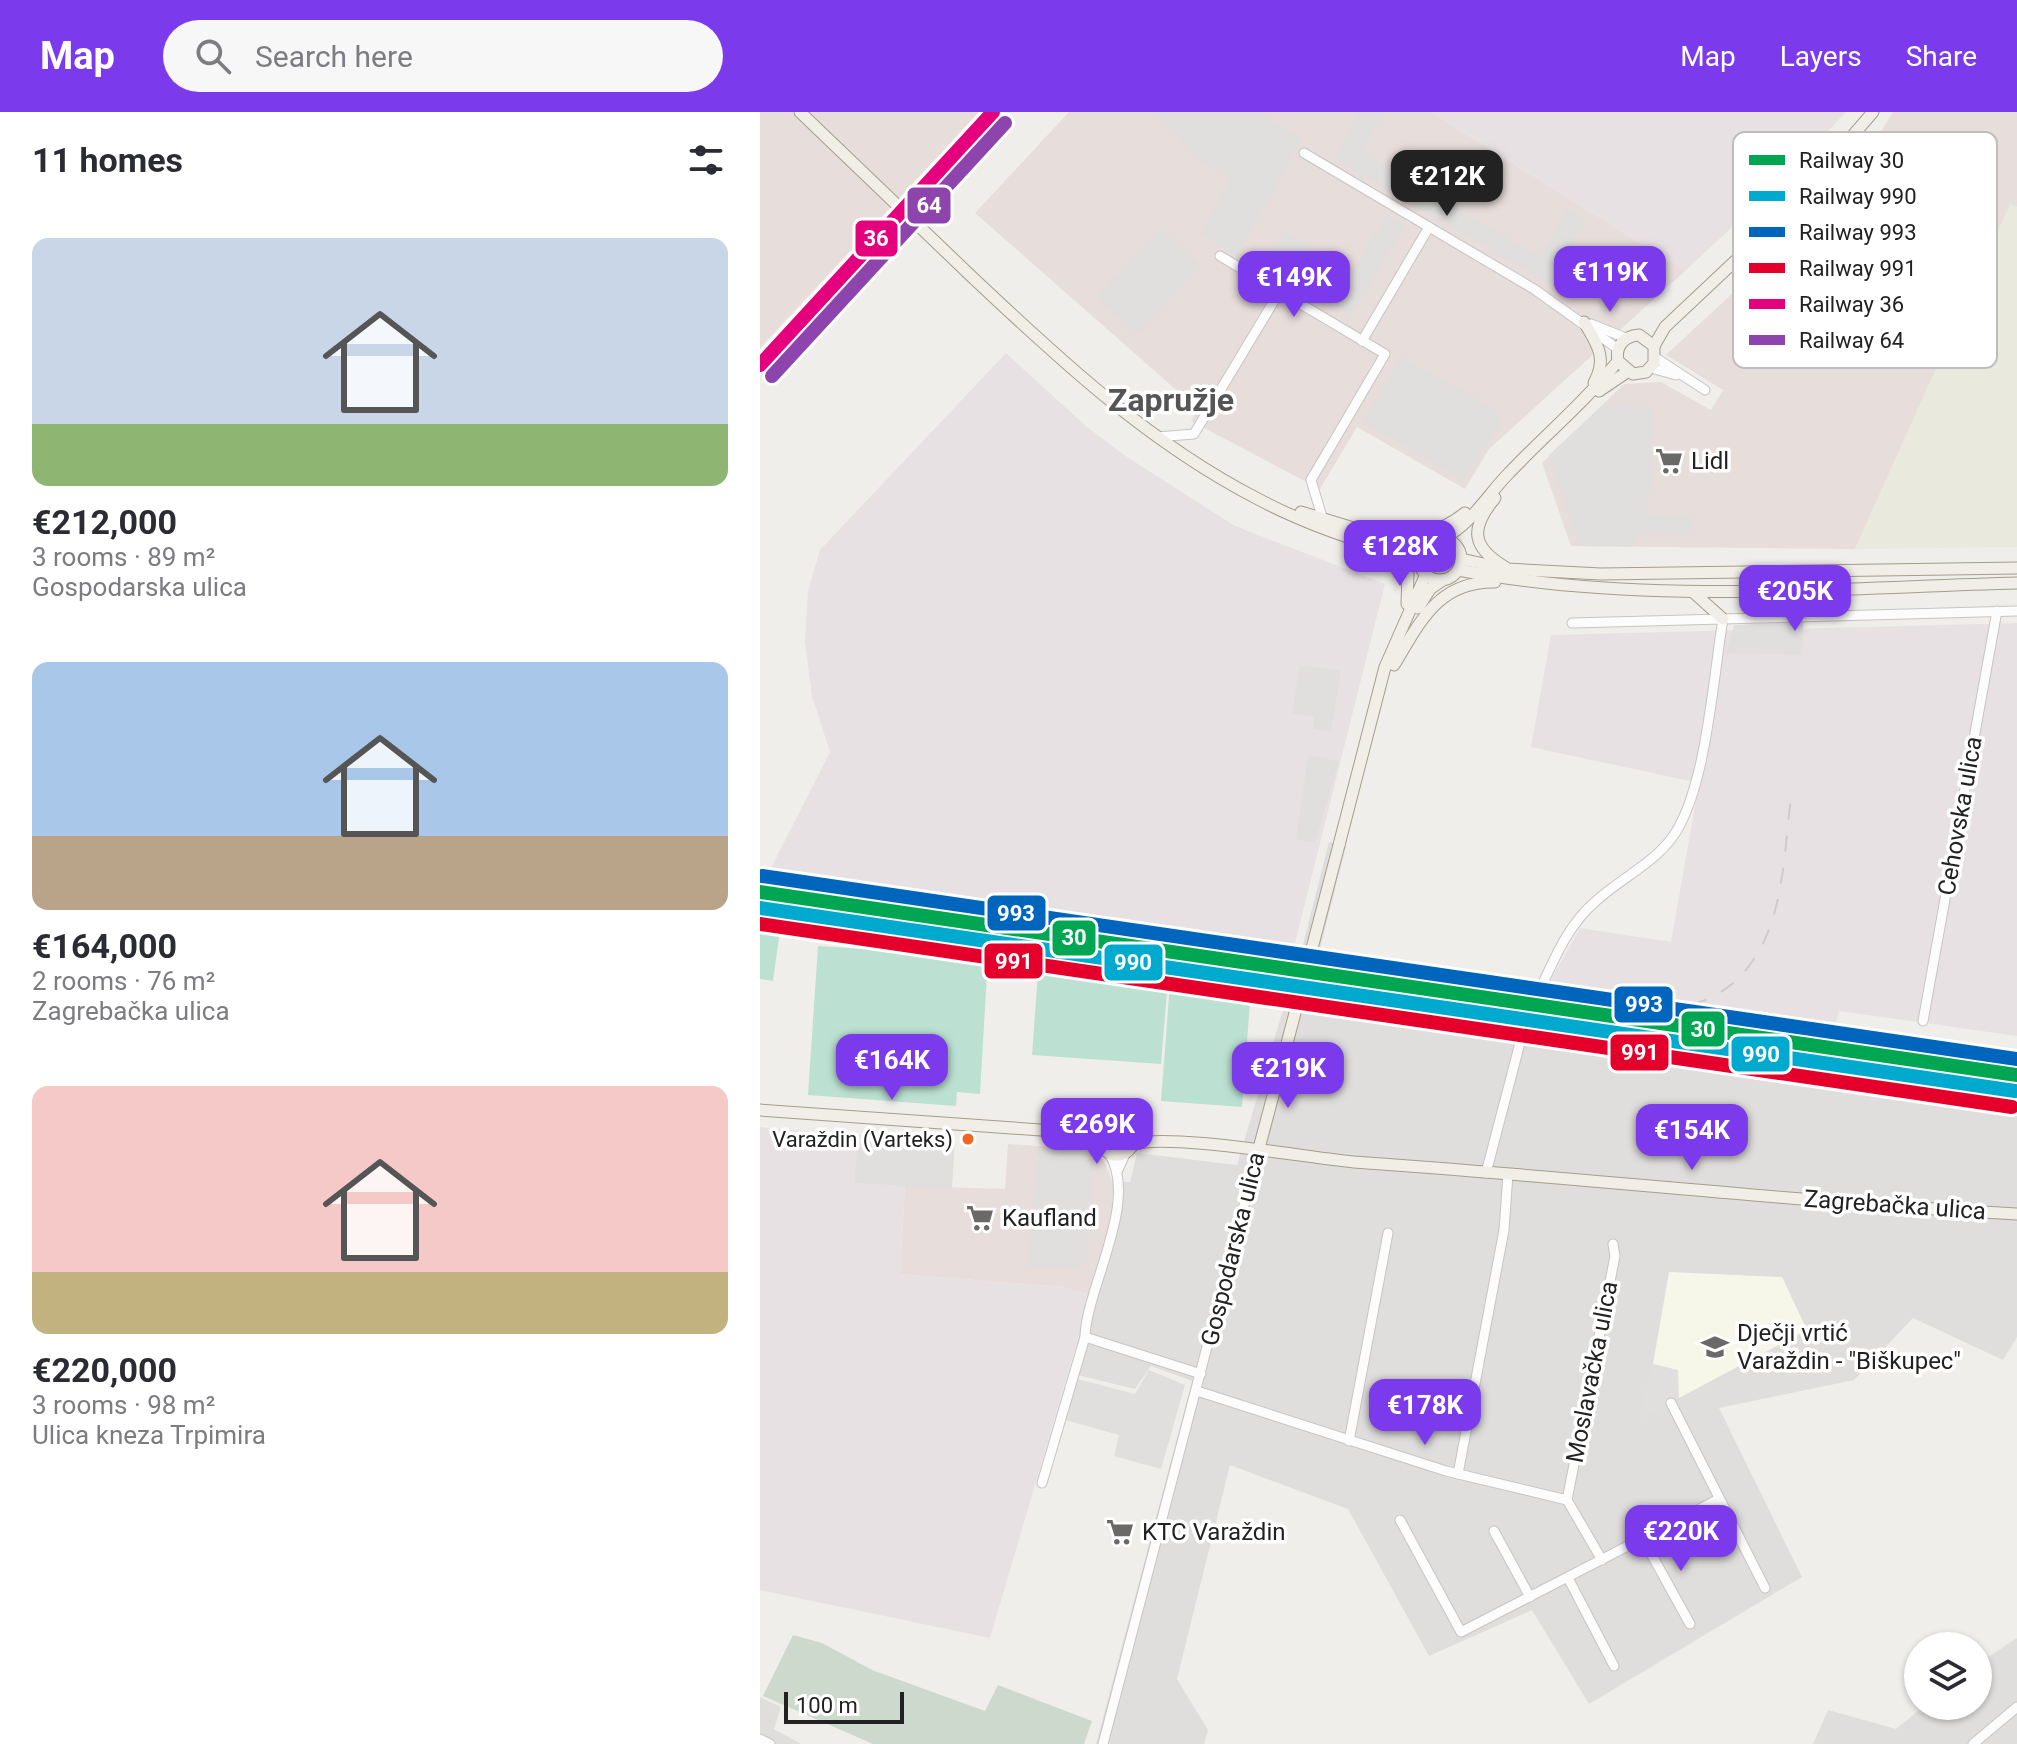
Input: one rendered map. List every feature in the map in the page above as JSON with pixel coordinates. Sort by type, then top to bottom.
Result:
[{"type":"main road","points":[[800,112],[1026,329],[1085,382],[1155,437],[1293,516],[1406,555],[1423,569],[1443,579]]},
{"type":"main road","points":[[1856,132],[1873,112]]},
{"type":"main road","points":[[1368,534],[1409,537],[1431,533],[1464,514],[1585,400],[1627,372],[1640,374],[1665,327],[1733,263]]},
{"type":"main road","points":[[1584,322],[1602,356],[1601,371],[1585,400]]},
{"type":"main road","points":[[1585,400],[1618,355],[1626,338],[1652,352]]},
{"type":"main road","points":[[1618,355],[1627,372]]},
{"type":"main road","points":[[1423,569],[1422,549],[1431,540],[1443,538],[1459,528],[1508,473]]},
{"type":"main road","points":[[1508,473],[1499,494],[1481,519],[1477,536],[1485,554],[1508,574]]},
{"type":"main road","points":[[1238,487],[1323,520],[1422,549]]},
{"type":"main road","points":[[1394,665],[1420,602],[1459,559],[1465,532],[1492,492]]},
{"type":"main road","points":[[1443,538],[1459,559],[1508,574],[1576,587],[1689,591],[2017,583]]},
{"type":"main road","points":[[1375,546],[1398,560],[1408,573],[1411,584],[1405,617]]},
{"type":"main road","points":[[1380,688],[1420,618],[1434,602],[1467,584],[1508,574],[1668,575],[2017,568]]},
{"type":"main road","name":"Gospodarska ulica","points":[[1258,1152],[1380,688],[1423,569]]},
{"type":"main road","points":[[1689,591],[1704,599],[1723,619]]},
{"type":"main road","name":"Zagrebačka ulica","points":[[760,1110],[1069,1132],[1117,1121],[1141,1135],[1167,1142],[1258,1152],[1916,1209],[2017,1214]]},
{"type":"main road","points":[[1104,1126],[1105,1148]]},
{"type":"main road","points":[[1129,1149],[1130,1127]]},
{"type":"main road","name":"Zagrebačka ulica","points":[[1069,1132],[1105,1148],[1129,1149],[1167,1142]]},
{"type":"street","points":[[1304,153],[1584,322],[1626,338]]},
{"type":"street","points":[[1362,341],[1429,227]]},
{"type":"street","points":[[1220,256],[1385,354],[1311,480],[1323,520]]},
{"type":"street","points":[[1155,437],[1194,434],[1280,291]]},
{"type":"street","points":[[1584,322],[1618,355]]},
{"type":"street","points":[[1652,352],[1679,376],[1705,390]]},
{"type":"street","name":"Cehovska ulica","points":[[1923,1021],[1997,611]]},
{"type":"street","points":[[1572,623],[2017,611]]},
{"type":"street","points":[[1543,983],[1573,925],[1598,898],[1662,849],[1682,821],[1694,789],[1723,619]]},
{"type":"street","points":[[1486,1173],[1526,1020]]},
{"type":"street","points":[[1042,1483],[1115,1225],[1116,1175],[1105,1148]]},
{"type":"street","points":[[1116,1175],[1129,1149]]},
{"type":"street","name":"Gospodarska ulica","points":[[1103,1744],[1258,1152]]},
{"type":"street","points":[[1458,1474],[1504,1230],[1508,1174]]},
{"type":"street","points":[[1349,1441],[1388,1233]]},
{"type":"street","name":"Moslavačka ulica","points":[[1567,1500],[1615,1256],[1613,1244]]},
{"type":"street","points":[[1085,1337],[1201,1374]]},
{"type":"street","points":[[1197,1391],[1458,1474],[1567,1500],[1602,1560]]},
{"type":"street","points":[[1671,1403],[1765,1588]]},
{"type":"street","points":[[1400,1520],[1459,1631],[1465,1631],[1719,1499]]},
{"type":"street","points":[[1494,1531],[1530,1597]]},
{"type":"street","points":[[1643,1539],[1690,1624]]},
{"type":"street","points":[[1568,1578],[1614,1666]]},
{"type":"street","points":[[1973,1744],[2017,1707]]},
{"type":"street","points":[[760,1739],[770,1744]]},
{"type":"shaded area","points":[[760,112],[979,112],[760,348]]},
{"type":"shaded area","points":[[1069,112],[1431,112],[1685,271],[1489,449],[1465,489],[1357,427],[1320,489],[1191,421],[1198,409],[975,213]]},
{"type":"shaded area","points":[[1152,112],[1257,112],[1303,139],[1237,255],[1200,234],[1231,180],[1193,157],[1195,153]]},
{"type":"shaded area","points":[[1360,112],[1384,112],[1362,152],[1539,257],[1568,209],[1587,220],[1550,284],[1334,158]]},
{"type":"shaded area","points":[[1431,112],[1846,112],[1827,132],[1733,132],[1733,226],[1685,271]]},
{"type":"shaded area","points":[[1893,112],[2017,112],[2017,207],[2010,205],[1997,234],[1997,132],[1881,132]]},
{"type":"shaded area","points":[[2010,204],[2017,207],[2017,547],[1855,549],[1936,368],[1997,368],[1997,233]]},
{"type":"shaded area","points":[[1387,214],[1406,224],[1352,315],[1266,265],[1285,232],[1353,271]]},
{"type":"shaded area","points":[[1161,229],[1200,266],[1137,333],[1097,296]]},
{"type":"shaded area","points":[[1733,293],[1733,368],[1937,368],[1855,549],[1571,546],[1542,463],[1624,384],[1661,382],[1711,410],[1723,390],[1666,355]]},
{"type":"shaded area","points":[[1006,353],[1087,427],[1127,457],[1235,526],[1385,584],[1293,951],[767,876],[830,752],[812,696],[805,642],[808,591],[820,550]]},
{"type":"shaded area","points":[[1401,357],[1494,409],[1500,424],[1464,480],[1364,422]]},
{"type":"shaded area","points":[[1602,406],[1653,407],[1652,492],[1647,493],[1647,514],[1694,514],[1694,535],[1634,535],[1634,547],[1579,546],[1549,455]]},
{"type":"shaded area","points":[[1803,622],[1803,655],[1726,653],[1734,625]]},
{"type":"shaded area","points":[[2017,623],[2017,1036],[1839,1011],[1834,1030],[1677,1011],[1676,1005],[1663,1008],[1546,988],[1580,928],[1671,942],[1699,783],[1531,747],[1551,635]]},
{"type":"shaded area","points":[[1300,665],[1341,671],[1331,732],[1313,729],[1314,717],[1292,714]]},
{"type":"shaded area","points":[[1308,755],[1339,761],[1315,843],[1296,839]]},
{"type":"shaded area","points":[[1293,976],[2017,1082],[2017,1337],[2003,1360],[1913,1318],[1854,1380],[1719,1408],[1802,1577],[1589,1704],[1532,1610],[1429,1656],[1348,1509],[1230,1465],[1177,1679],[1208,1730],[1204,1744],[1096,1744],[1192,1381],[1151,1366],[1135,1389],[1069,1373],[1113,1217],[1112,1181],[1130,1182],[1137,1153],[1237,1165]]},
{"type":"shaded area","points":[[760,1127],[858,1135],[854,1183],[905,1186],[900,1274],[1062,1287],[1091,1295],[990,1638],[760,1590]]},
{"type":"shaded area","points":[[858,1135],[918,1143],[955,1140],[952,1189],[854,1183]]},
{"type":"shaded area","points":[[1008,1144],[1086,1149],[1098,1154],[1106,1165],[1112,1181],[1113,1217],[1091,1295],[1062,1287],[900,1274],[905,1186],[1005,1189]]},
{"type":"shaded area","points":[[1038,1150],[1087,1151],[1086,1162],[1093,1162],[1087,1261],[1077,1267],[1028,1267]]},
{"type":"shaded area","name":"Dječji vrtić Varaždin - \"Biškupec\"","points":[[1669,1272],[1782,1277],[1807,1330],[1679,1398],[1676,1383],[1653,1364]]},
{"type":"shaded area","points":[[1653,1364],[1678,1370],[1679,1398],[1639,1421]]},
{"type":"shaded area","points":[[1149,1370],[1185,1385],[1161,1469],[1114,1456],[1119,1435],[1065,1420],[1078,1379],[1135,1394]]},
{"type":"shaded area","points":[[2017,1638],[2017,1744],[1813,1744],[1828,1710],[1896,1729],[1907,1720],[1992,1720],[1992,1655]]},
{"type":"shaded area","points":[[760,1697],[781,1707],[774,1729],[801,1744],[760,1744]]},
{"type":"green space","points":[[1440,544],[1451,549],[1456,560],[1451,571],[1440,576],[1429,571],[1424,560],[1429,549]]},
{"type":"green space","points":[[803,911],[894,924],[891,946],[800,933]]},
{"type":"green space","points":[[760,913],[782,916],[773,981],[760,979]]},
{"type":"green space","points":[[818,946],[988,957],[980,1094],[957,1092],[956,1106],[808,1095]]},
{"type":"green space","points":[[1039,958],[1169,968],[1161,1064],[1032,1055]]},
{"type":"green space","points":[[1171,970],[1252,976],[1242,1107],[1161,1101]]},
{"type":"green space","points":[[793,1635],[822,1643],[872,1670],[985,1711],[998,1685],[1092,1721],[1084,1744],[873,1744],[763,1696]]},
{"type":"pier","points":[[1329,842],[1346,846],[1307,1000],[1290,996]]},
{"type":"railway","points":[[1438,984],[1622,1010],[1652,1011],[1709,999],[1733,983],[1753,960],[1770,927],[1782,876],[1792,789]]},
{"type":"railway","points":[[1041,910],[1296,948],[1449,987]]},
{"type":"rail line","name":"36","points":[[760,365],[993,112]]},
{"type":"rail line","name":"64","points":[[772,376],[1005,123]]},
{"type":"rail line","name":"993","points":[[762,876],[2017,1059]]},
{"type":"rail line","name":"30","points":[[760,892],[2017,1075]]},
{"type":"rail line","name":"990","points":[[760,908],[2015,1091]]},
{"type":"rail line","name":"991","points":[[760,924],[2012,1107]]},
{"type":"place","name":"Lidl","points":[[1669,461]]},
{"type":"place","name":"Varaždin (Varteks)","points":[[968,1139]]},
{"type":"place","name":"Kaufland","points":[[980,1218]]},
{"type":"place","name":"Dječji vrtić Varaždin - \"Biškupec\"","points":[[1715,1347]]},
{"type":"place","name":"KTC Varaždin","points":[[1120,1532]]},
{"type":"district","name":"Zapružje","points":[[1171,400]]}]
